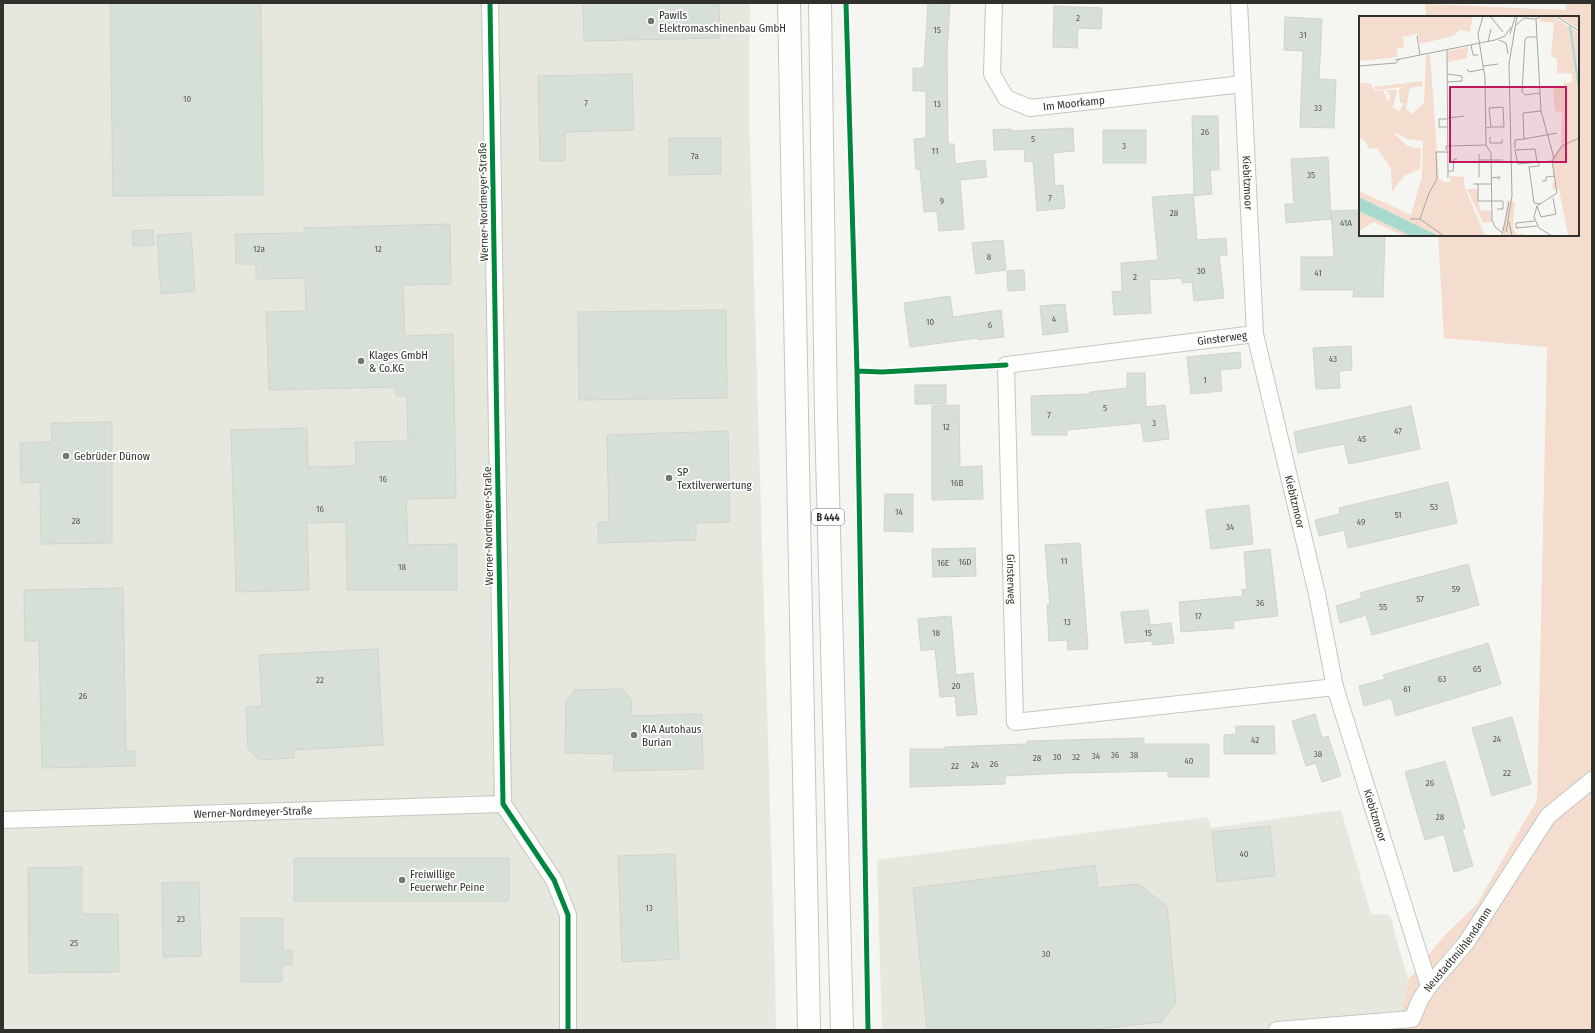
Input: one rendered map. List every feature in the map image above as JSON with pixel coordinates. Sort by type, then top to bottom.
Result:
[{"type":"highway","name":"B 444","points":[[789,3],[809,1030]]},
{"type":"highway","name":"B 444","points":[[820,3],[826,416],[842,1030]]},
{"type":"street","name":"Werner-Nordmeyer-Straße","points":[[3,820],[503,804],[490,3]]},
{"type":"street","name":"Im Moorkamp","points":[[994,3],[992,74],[1006,98],[1030,108],[1243,84]]},
{"type":"street","name":"Kiebitzmoor","points":[[1239,3],[1255,334],[1317,594],[1335,687],[1429,986]]},
{"type":"street","name":"Ginsterweg","points":[[1255,334],[1006,365],[1015,722],[1335,687]]},
{"type":"street","name":"Neustadtmühlendamm","points":[[1278,1030],[1413,1025],[1420,1000],[1429,986],[1466,943],[1548,816],[1592,780]]},
{"type":"street","points":[[503,804],[554,880],[568,915],[568,1030]]},
{"type":"shaded area","points":[[3,3],[750,3],[749,114],[776,1030],[3,1030]]},
{"type":"shaded area","points":[[1566,3],[1592,3],[1592,1030],[1405,1030],[1402,1010],[1408,980],[1445,935],[1477,904],[1537,800],[1547,347],[1444,338],[1438,236],[1579,236],[1579,16],[1426,16],[1425,4],[1565,10]]},
{"type":"shaded area","points":[[1341,810],[1371,914],[1390,915],[1408,980],[1402,1010],[1405,1030],[882,1030],[877,860],[1208,817],[1211,828]]},
{"type":"building","points":[[110,3],[261,3],[263,195],[113,196]]},
{"type":"building","name":"Pawils Elektromaschinenbau GmbH","points":[[583,3],[719,3],[720,38],[584,41]]},
{"type":"building","points":[[928,3],[950,3],[947,51],[948,144],[954,144],[955,164],[985,160],[987,177],[960,180],[964,229],[939,231],[937,211],[924,212],[920,169],[916,169],[914,139],[926,138],[926,91],[913,91],[913,68],[924,68]]},
{"type":"building","points":[[1054,6],[1102,8],[1101,29],[1078,28],[1077,48],[1053,47]]},
{"type":"building","points":[[1285,17],[1322,19],[1319,79],[1336,80],[1334,128],[1300,127],[1303,51],[1284,50]]},
{"type":"building","points":[[632,74],[634,130],[565,132],[565,161],[540,161],[538,76]]},
{"type":"building","points":[[1192,116],[1218,116],[1219,170],[1210,170],[1212,194],[1194,196]]},
{"type":"building","points":[[1073,128],[1074,151],[1053,153],[1055,186],[1063,185],[1065,208],[1037,211],[1033,161],[1025,162],[1024,149],[994,150],[993,130],[1011,129],[1011,131]]},
{"type":"building","points":[[1103,130],[1146,130],[1146,163],[1103,163]]},
{"type":"building","points":[[669,138],[721,138],[721,174],[669,175]]},
{"type":"building","points":[[1328,157],[1331,219],[1286,223],[1285,204],[1294,204],[1291,159]]},
{"type":"building","points":[[1193,194],[1197,240],[1226,238],[1227,255],[1219,255],[1224,298],[1194,301],[1192,282],[1182,283],[1182,278],[1149,280],[1151,313],[1114,315],[1112,292],[1122,291],[1121,263],[1158,260],[1152,197]]},
{"type":"building","points":[[1359,210],[1359,236],[1385,236],[1383,297],[1353,297],[1354,290],[1301,290],[1301,257],[1334,257],[1331,211]]},
{"type":"building","points":[[450,224],[451,284],[403,285],[405,336],[453,334],[456,498],[406,499],[408,545],[457,544],[457,590],[347,590],[346,522],[307,523],[309,590],[236,592],[231,430],[307,428],[308,467],[356,466],[355,442],[408,441],[407,396],[396,396],[396,387],[269,390],[266,312],[306,311],[305,278],[256,279],[256,264],[236,264],[235,234],[304,233],[304,228]]},
{"type":"building","points":[[153,230],[154,245],[133,246],[132,231]]},
{"type":"building","points":[[191,233],[195,291],[161,294],[157,235]]},
{"type":"building","points":[[1003,240],[1006,270],[976,274],[972,243]]},
{"type":"building","points":[[1024,270],[1025,290],[1008,291],[1007,271]]},
{"type":"building","points":[[950,296],[953,317],[1001,310],[1004,337],[978,340],[978,338],[910,347],[904,303]]},
{"type":"building","points":[[1065,304],[1068,332],[1043,335],[1040,306]]},
{"type":"building","points":[[726,310],[727,398],[579,400],[578,312]]},
{"type":"building","points":[[1351,346],[1352,370],[1339,371],[1340,388],[1316,389],[1313,348]]},
{"type":"building","points":[[1240,352],[1241,368],[1220,370],[1222,391],[1191,394],[1187,357]]},
{"type":"building","points":[[1127,373],[1145,373],[1146,407],[1165,405],[1169,439],[1144,442],[1141,423],[1067,430],[1067,435],[1032,435],[1031,396],[1090,394],[1090,392],[1127,388]]},
{"type":"building","points":[[915,385],[946,385],[946,404],[915,404]]},
{"type":"building","points":[[959,405],[960,467],[982,466],[983,499],[932,500],[932,406]]},
{"type":"building","points":[[1411,406],[1420,449],[1349,464],[1344,444],[1298,453],[1294,432]]},
{"type":"building","points":[[112,422],[112,543],[41,544],[40,482],[21,483],[20,443],[52,442],[51,423]]},
{"type":"building","name":"SP Textilverwertung","points":[[728,431],[730,522],[696,523],[696,540],[598,543],[598,522],[609,522],[607,435]]},
{"type":"building","points":[[1448,482],[1457,523],[1348,548],[1344,530],[1319,536],[1315,520],[1340,514],[1339,508]]},
{"type":"building","points":[[885,494],[913,494],[913,532],[884,531]]},
{"type":"building","points":[[1249,505],[1253,544],[1211,549],[1206,510]]},
{"type":"building","points":[[1080,543],[1088,649],[1068,650],[1067,640],[1049,641],[1047,605],[1050,605],[1045,545]]},
{"type":"building","points":[[975,548],[976,576],[933,577],[932,549]]},
{"type":"building","points":[[1270,549],[1278,616],[1233,621],[1234,628],[1181,632],[1179,602],[1243,596],[1242,590],[1247,589],[1244,552]]},
{"type":"building","points":[[1468,564],[1479,605],[1372,635],[1366,615],[1340,623],[1336,606],[1362,598],[1360,593]]},
{"type":"building","points":[[123,588],[126,751],[135,751],[135,766],[42,768],[39,641],[25,641],[24,590]]},
{"type":"building","points":[[1148,610],[1150,625],[1171,623],[1174,643],[1152,645],[1152,641],[1125,643],[1121,612]]},
{"type":"building","points":[[951,616],[956,675],[973,673],[977,714],[957,716],[955,696],[940,697],[935,649],[921,651],[918,619]]},
{"type":"building","points":[[1488,643],[1501,684],[1396,716],[1391,698],[1364,706],[1359,686],[1385,679],[1383,675]]},
{"type":"building","points":[[378,649],[383,745],[294,750],[294,758],[259,760],[248,749],[246,707],[262,706],[259,655]]},
{"type":"building","name":"KIA Autohaus Burian","points":[[622,689],[632,700],[631,716],[702,714],[703,769],[613,771],[614,754],[565,753],[566,701],[575,690]]},
{"type":"building","points":[[1315,714],[1322,738],[1328,736],[1341,776],[1322,782],[1316,763],[1306,766],[1292,721]]},
{"type":"building","points":[[1512,717],[1531,784],[1492,796],[1472,728]]},
{"type":"building","points":[[1236,726],[1274,726],[1275,754],[1224,754],[1224,735],[1236,734]]},
{"type":"building","points":[[1144,738],[1144,744],[1209,744],[1209,777],[1168,777],[1168,771],[1067,773],[1005,776],[1005,784],[910,787],[910,749],[945,749],[945,747],[1027,744],[1027,741]]},
{"type":"building","points":[[1445,761],[1465,828],[1462,829],[1473,866],[1454,872],[1444,834],[1425,840],[1405,772]]},
{"type":"building","points":[[1270,826],[1275,876],[1217,882],[1212,832]]},
{"type":"building","points":[[675,854],[679,959],[622,962],[618,856]]},
{"type":"building","name":"Freiwillige Feuerwehr Peine","points":[[294,858],[509,858],[509,901],[294,901]]},
{"type":"building","points":[[1095,865],[1098,888],[1138,884],[1167,906],[1176,1003],[1161,1022],[1086,1030],[927,1030],[913,888]]},
{"type":"building","points":[[82,867],[82,914],[118,914],[119,972],[29,973],[28,868]]},
{"type":"building","points":[[199,882],[201,956],[163,957],[162,883]]},
{"type":"building","points":[[241,918],[283,918],[283,950],[292,950],[292,965],[282,965],[282,982],[241,982]]},
{"type":"cycle path","points":[[490,3],[503,804],[554,880],[568,915],[568,1030]]},
{"type":"cycle path","points":[[846,3],[857,371],[868,1030]]},
{"type":"cycle path","points":[[857,371],[882,372],[1006,365]]},
{"type":"place","name":"Pawils Elektromaschinenbau GmbH","points":[[651,21]]},
{"type":"place","name":"Klages GmbH & Co.KG","points":[[361,361]]},
{"type":"place","name":"Gebrüder Dünow","points":[[66,456]]},
{"type":"place","name":"SP Textilverwertung","points":[[669,478]]},
{"type":"place","name":"KIA Autohaus Burian","points":[[634,735]]},
{"type":"place","name":"Freiwillige Feuerwehr Peine","points":[[402,880]]}]
